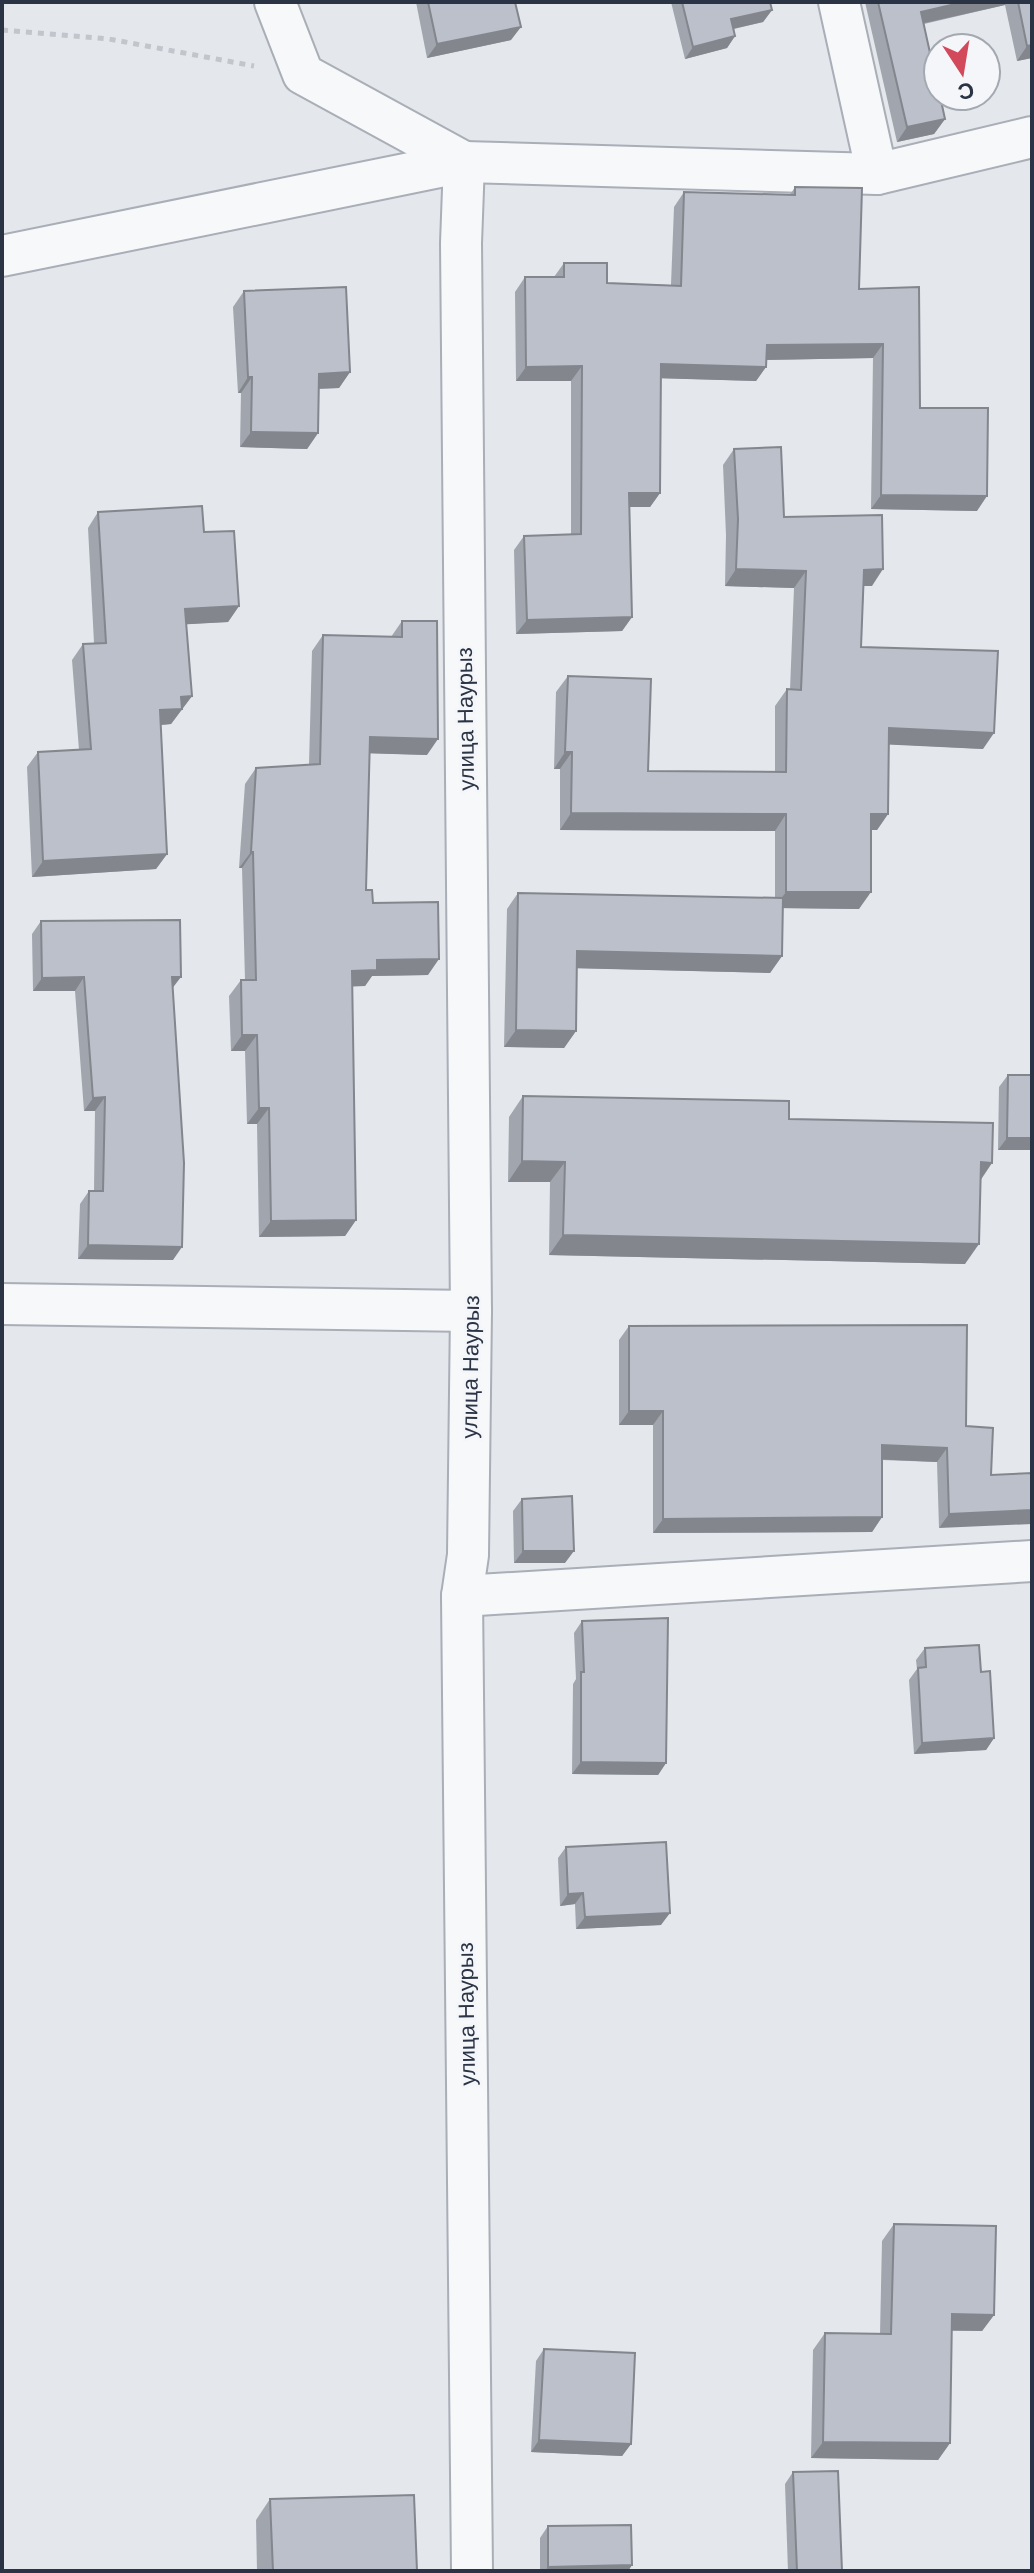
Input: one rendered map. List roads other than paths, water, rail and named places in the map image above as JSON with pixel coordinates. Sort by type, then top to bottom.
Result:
[{"type":"street","points":[[275,2],[303,74],[464,162]]},
{"type":"street","points":[[839,2],[877,174]]},
{"type":"street","points":[[2,256],[464,162],[877,174],[1032,137]]},
{"type":"street","name":"улица Наурыз","points":[[464,162],[461,243],[471,1311],[468,1555],[462,1596],[472,2571]]},
{"type":"street","points":[[2,1304],[471,1311]]},
{"type":"street","points":[[462,1596],[1032,1561]]}]
